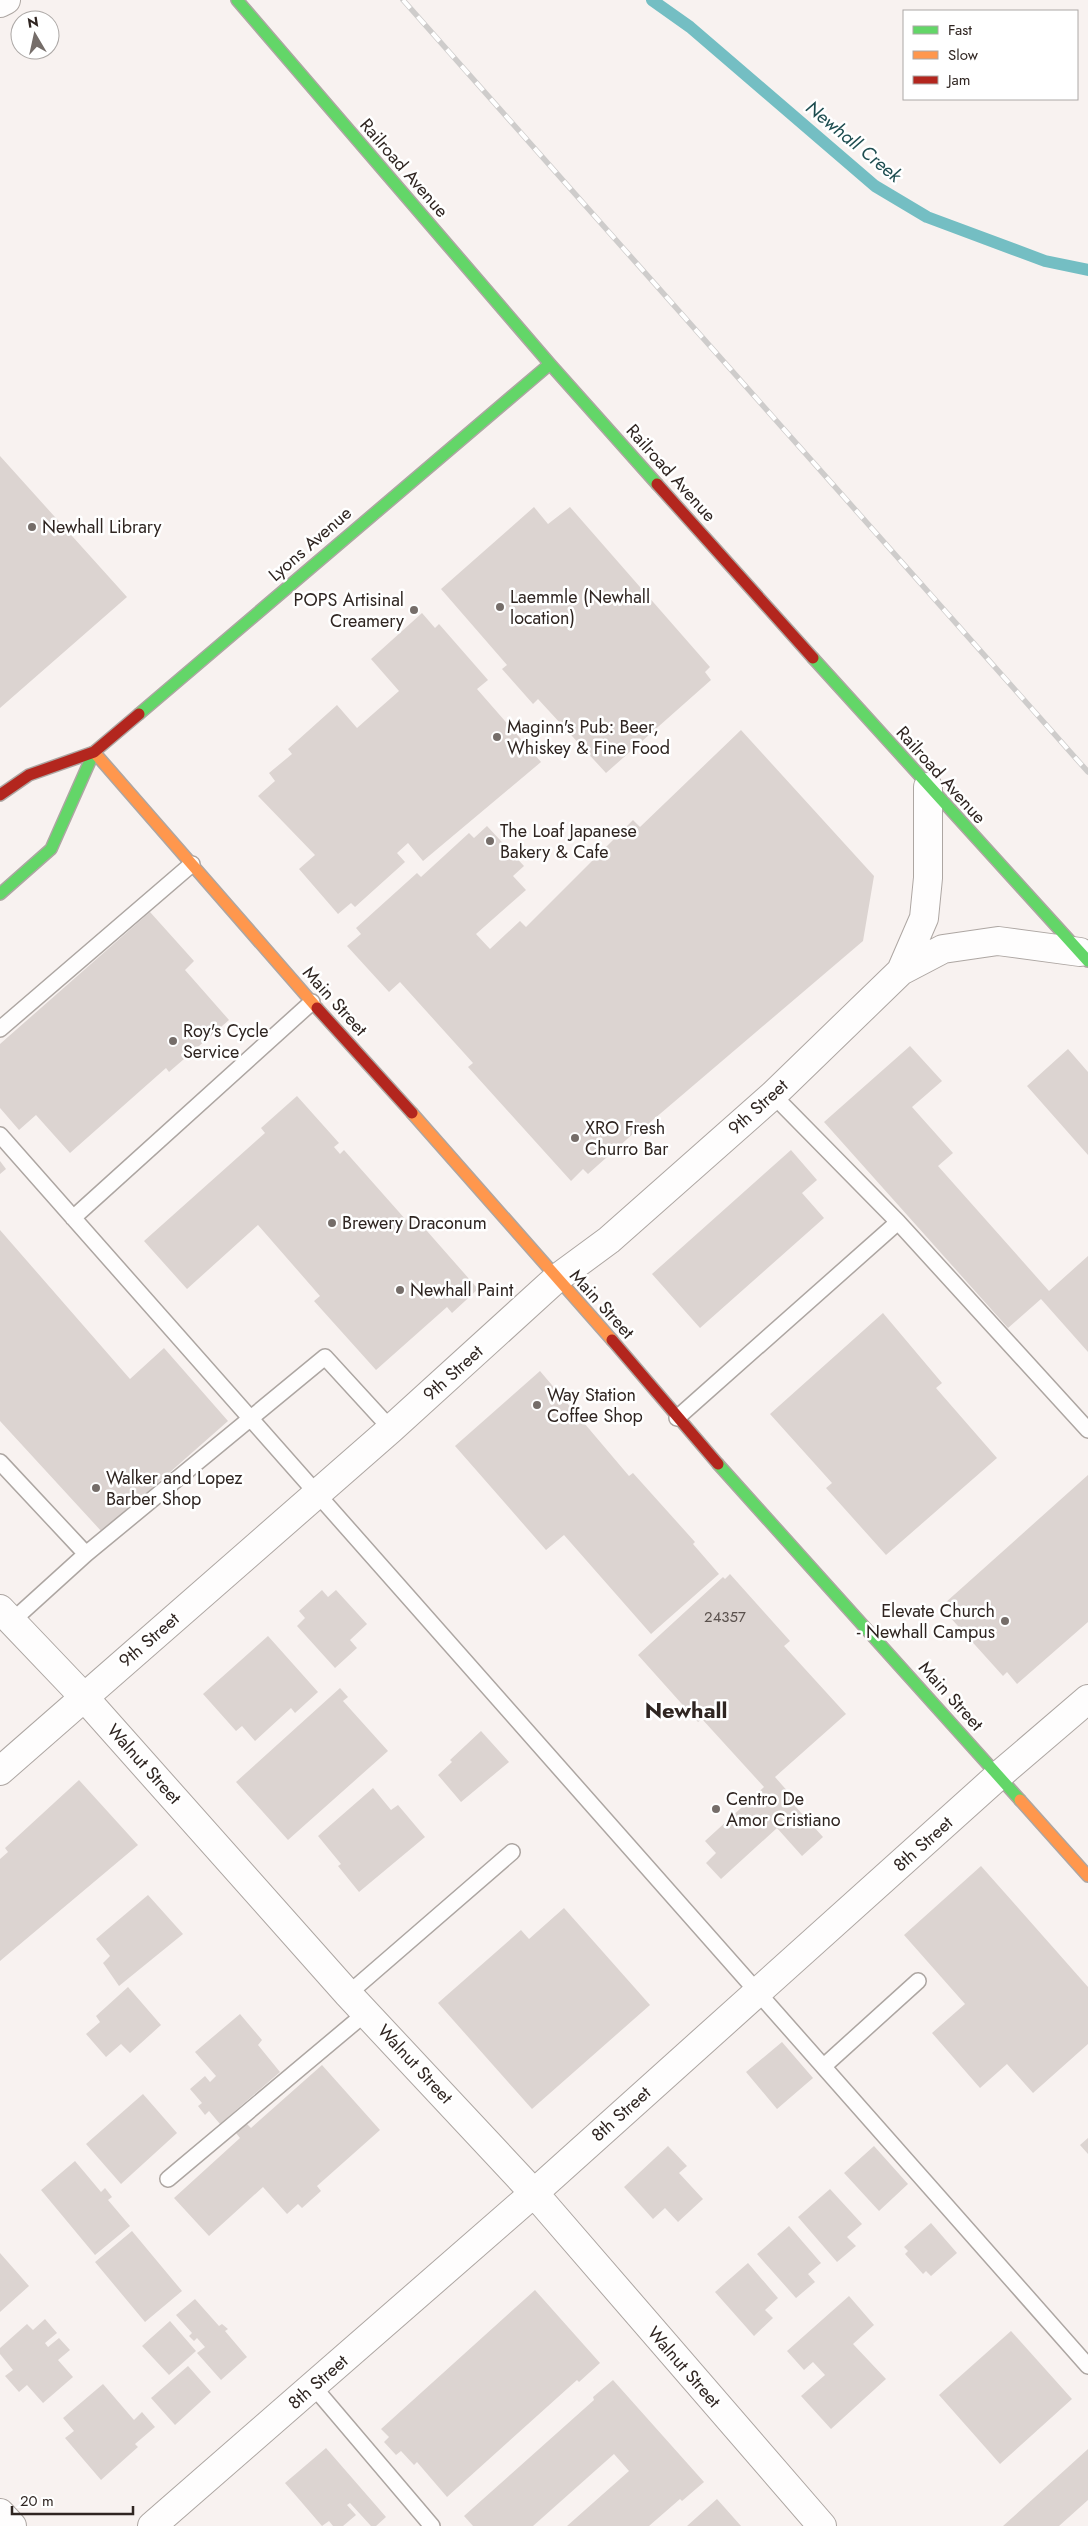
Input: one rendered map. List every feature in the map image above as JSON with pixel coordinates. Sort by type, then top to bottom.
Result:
[{"type":"main road","name":"Railroad Avenue","points":[[237,0],[550,364],[928,787],[1084,956]]},
{"type":"main road","name":"Lyons Avenue","points":[[0,795],[29,775],[94,752],[550,364]]},
{"type":"main road","name":"Lyons Avenue","points":[[0,894],[51,849],[94,752]]},
{"type":"main road","name":"Main Street","points":[[94,752],[312,1002],[535,1251],[556,1279],[585,1308],[677,1418],[1088,1876]]},
{"type":"street","points":[[0,3],[6,0]]},
{"type":"street","name":"9th Street","points":[[901,971],[924,918],[928,878],[928,787]]},
{"type":"street","name":"9th Street","points":[[0,1771],[83,1696],[391,1429],[556,1279],[609,1240],[773,1095],[901,971],[943,949],[998,941],[1084,956]]},
{"type":"street","name":"Walnut Street","points":[[6,1616],[83,1696],[358,2003],[534,2193],[822,2526]]},
{"type":"street","name":"8th Street","points":[[152,2526],[534,2193],[998,1776],[1088,1699]]},
{"type":"street","points":[[0,2513],[12,2526]]},
{"type":"lane","points":[[0,1029],[192,864]]},
{"type":"lane","points":[[73,1218],[312,1002]]},
{"type":"lane","points":[[773,1095],[898,1222],[1088,1430]]},
{"type":"lane","points":[[0,1135],[316,1495],[758,1991],[1088,2366]]},
{"type":"lane","points":[[677,1418],[898,1222]]},
{"type":"lane","points":[[6,1616],[86,1554],[325,1356],[391,1429]]},
{"type":"lane","points":[[0,1462],[86,1554]]},
{"type":"lane","points":[[168,2179],[358,2003],[512,1852]]},
{"type":"lane","points":[[824,2066],[918,1981]]},
{"type":"lane","points":[[313,2386],[432,2526]]},
{"type":"building","name":"Newhall Library","points":[[0,456],[127,597],[0,708]]},
{"type":"building","points":[[534,507],[548,524],[570,507],[710,667],[705,672],[711,680],[606,773],[538,699],[533,704],[502,669],[507,665],[441,589]]},
{"type":"building","points":[[422,613],[435,628],[439,624],[488,680],[477,689],[541,762],[423,861],[408,843],[397,853],[405,862],[355,907],[351,903],[338,914],[299,869],[315,855],[258,796],[275,781],[269,773],[292,754],[288,749],[337,705],[357,728],[399,691],[371,659]]},
{"type":"building","points":[[741,730],[874,876],[863,941],[647,1125],[645,1123],[588,1174],[583,1169],[571,1181],[468,1067],[473,1063],[400,982],[389,992],[347,946],[361,934],[356,928],[417,873],[421,877],[469,833],[474,838],[487,826],[524,866],[513,876],[526,890],[476,934],[490,949],[520,921],[526,927],[633,820],[640,827]]},
{"type":"building","points":[[150,912],[194,961],[185,970],[229,1020],[169,1072],[166,1068],[70,1153],[36,1115],[19,1130],[0,1108],[0,1044]]},
{"type":"building","points":[[910,1046],[942,1081],[912,1107],[953,1153],[938,1166],[1049,1291],[1088,1256],[1088,1352],[1041,1299],[1008,1328],[824,1122]]},
{"type":"building","points":[[1068,1049],[1088,1072],[1088,1155],[1027,1086]]},
{"type":"building","points":[[297,1096],[339,1143],[334,1147],[340,1154],[344,1150],[406,1220],[412,1214],[478,1289],[452,1313],[447,1307],[376,1370],[314,1301],[320,1296],[258,1225],[187,1289],[144,1241],[265,1133],[261,1128]]},
{"type":"building","points":[[791,1150],[817,1180],[802,1193],[824,1218],[700,1328],[652,1274]]},
{"type":"building","points":[[0,1161],[6,1169],[0,1174]]},
{"type":"building","points":[[0,1230],[130,1379],[164,1348],[228,1421],[102,1532],[0,1421]]},
{"type":"building","points":[[883,1313],[942,1383],[936,1388],[997,1458],[886,1555],[826,1488],[832,1483],[770,1414]]},
{"type":"building","points":[[540,1371],[629,1476],[633,1473],[695,1542],[693,1544],[719,1574],[651,1634],[564,1535],[546,1550],[455,1446]]},
{"type":"building","points":[[1088,1475],[1088,1622],[1017,1684],[1007,1672],[1003,1676],[948,1615],[952,1611],[945,1603]]},
{"type":"building","points":[[730,1574],[790,1641],[784,1646],[846,1714],[775,1777],[798,1803],[795,1806],[823,1837],[802,1856],[777,1828],[721,1879],[706,1863],[716,1853],[705,1841],[764,1787],[702,1719],[698,1722],[638,1655],[723,1577],[725,1579]]},
{"type":"building","points":[[322,1590],[328,1597],[336,1590],[367,1624],[350,1640],[357,1648],[335,1668],[297,1626],[305,1618],[299,1611]]},
{"type":"building","points":[[268,1636],[318,1692],[295,1713],[291,1708],[255,1741],[242,1726],[236,1731],[203,1694]]},
{"type":"building","points":[[340,1688],[348,1697],[343,1701],[388,1751],[288,1840],[236,1782]]},
{"type":"building","points":[[481,1731],[509,1762],[461,1802],[438,1775],[452,1762],[450,1760]]},
{"type":"building","points":[[79,1780],[138,1845],[0,1961],[0,1859],[8,1852],[5,1848]]},
{"type":"building","points":[[373,1788],[391,1810],[398,1805],[425,1837],[359,1892],[338,1866],[341,1864],[318,1836]]},
{"type":"building","points":[[981,1866],[1088,1987],[1088,2044],[1033,2093],[1007,2064],[980,2088],[932,2033],[965,2004],[904,1935]]},
{"type":"building","points":[[148,1895],[183,1934],[119,1986],[103,1963],[110,1956],[96,1939]]},
{"type":"building","points":[[564,1908],[650,2005],[532,2109],[438,2003],[521,1930],[529,1939]]},
{"type":"building","points":[[128,1987],[161,2025],[130,2053],[121,2044],[106,2057],[86,2034],[100,2022],[96,2016]]},
{"type":"building","points":[[240,2014],[262,2040],[258,2045],[280,2072],[220,2124],[209,2111],[205,2115],[198,2106],[202,2103],[190,2089],[205,2076],[210,2082],[216,2076],[195,2052]]},
{"type":"building","points":[[782,2042],[813,2078],[777,2109],[746,2072]]},
{"type":"building","points":[[322,2065],[380,2130],[317,2186],[321,2191],[302,2208],[298,2204],[287,2214],[263,2187],[209,2236],[174,2198],[240,2138],[236,2133],[246,2123],[251,2128]]},
{"type":"building","points":[[143,2094],[177,2133],[121,2184],[86,2144]]},
{"type":"building","points":[[1088,2138],[1088,2154],[1080,2145]]},
{"type":"building","points":[[668,2146],[687,2166],[679,2173],[703,2199],[678,2222],[665,2208],[653,2219],[624,2187]]},
{"type":"building","points":[[874,2146],[908,2184],[879,2211],[844,2173]]},
{"type":"building","points":[[75,2161],[101,2192],[105,2188],[112,2197],[108,2200],[130,2226],[95,2255],[41,2190]]},
{"type":"building","points":[[830,2189],[862,2224],[847,2237],[856,2246],[837,2262],[798,2217]]},
{"type":"building","points":[[931,2223],[957,2253],[931,2276],[926,2271],[923,2274],[905,2254],[908,2251],[904,2247]]},
{"type":"building","points":[[789,2226],[821,2263],[808,2274],[815,2282],[796,2298],[757,2254]]},
{"type":"building","points":[[132,2231],[182,2291],[145,2322],[95,2262]]},
{"type":"building","points":[[0,2253],[29,2286],[0,2312]]},
{"type":"building","points":[[748,2263],[778,2298],[765,2310],[773,2318],[754,2336],[715,2292]]},
{"type":"building","points":[[535,2290],[600,2363],[579,2382],[577,2380],[447,2497],[417,2462],[414,2465],[401,2451],[396,2455],[384,2442],[389,2437],[381,2429]]},
{"type":"building","points":[[849,2296],[874,2325],[853,2344],[886,2379],[831,2429],[801,2396],[825,2375],[813,2362],[804,2370],[787,2351]]},
{"type":"building","points":[[195,2299],[219,2326],[222,2324],[228,2329],[225,2331],[247,2357],[221,2380],[197,2353],[205,2347],[197,2338],[194,2341],[189,2336],[192,2333],[176,2315]]},
{"type":"building","points":[[45,2319],[57,2333],[45,2343],[48,2347],[59,2338],[70,2350],[58,2360],[73,2377],[43,2403],[27,2385],[19,2392],[5,2376],[13,2370],[0,2354],[0,2348],[27,2324],[33,2330]]},
{"type":"building","points":[[170,2321],[196,2351],[169,2375],[142,2346]]},
{"type":"building","points":[[1011,2331],[1072,2399],[1000,2464],[939,2395]]},
{"type":"building","points":[[188,2366],[211,2392],[175,2425],[151,2398]]},
{"type":"building","points":[[613,2380],[704,2482],[682,2501],[680,2499],[649,2526],[567,2526],[629,2471],[614,2454],[533,2526],[473,2526],[464,2516],[594,2400],[593,2397]]},
{"type":"building","points":[[103,2384],[134,2420],[142,2412],[155,2427],[135,2444],[138,2447],[101,2480],[65,2438],[74,2431],[63,2418]]},
{"type":"building","points":[[326,2448],[386,2517],[376,2526],[371,2526],[350,2503],[347,2505],[356,2515],[343,2526],[333,2526],[329,2521],[322,2526],[285,2483]]},
{"type":"building","points":[[1088,2449],[1088,2500],[1059,2526],[1003,2526]]},
{"type":"building","points":[[717,2499],[741,2526],[687,2526]]},
{"type":"waterway","name":"Newhall Creek","points":[[652,0],[690,27],[875,186],[927,217],[1045,261],[1088,270]]},
{"type":"railway","points":[[403,0],[1088,772]]},
{"type":"traffic: fast","points":[[237,0],[550,364],[657,484]]},
{"type":"traffic: fast","points":[[139,714],[550,364]]},
{"type":"traffic: fast","points":[[813,658],[1088,961]]},
{"type":"traffic: fast","points":[[0,894],[51,849],[94,752]]},
{"type":"traffic: fast","points":[[718,1464],[1020,1800]]},
{"type":"traffic: slow","points":[[94,752],[317,1008]]},
{"type":"traffic: slow","points":[[412,1113],[612,1340]]},
{"type":"traffic: slow","points":[[1020,1800],[1088,1876]]},
{"type":"traffic: jam","points":[[657,484],[813,658]]},
{"type":"traffic: jam","points":[[0,795],[29,775],[94,752],[139,714]]},
{"type":"traffic: jam","points":[[317,1008],[412,1113]]},
{"type":"traffic: jam","points":[[612,1340],[718,1464]]},
{"type":"place","name":"Newhall Library","points":[[32,527]]},
{"type":"place","name":"Laemmle (Newhall location)","points":[[500,607]]},
{"type":"place","name":"POPS Artisinal Creamery","points":[[414,610]]},
{"type":"place","name":"Maginn's Pub: Beer, Whiskey & Fine Food","points":[[497,737]]},
{"type":"place","name":"The Loaf Japanese Bakery & Cafe","points":[[490,841]]},
{"type":"place","name":"Roy's Cycle Service","points":[[173,1041]]},
{"type":"place","name":"XRO Fresh Churro Bar","points":[[575,1138]]},
{"type":"place","name":"Brewery Draconum","points":[[332,1223]]},
{"type":"place","name":"Newhall Paint","points":[[400,1290]]},
{"type":"place","name":"Way Station Coffee Shop","points":[[537,1405]]},
{"type":"place","name":"Walker and Lopez Barber Shop","points":[[96,1488]]},
{"type":"place","name":"Elevate Church - Newhall Campus","points":[[1005,1621]]},
{"type":"place","name":"Centro De Amor Cristiano","points":[[716,1809]]},
{"type":"district","name":"Newhall","points":[[686,1710]]}]
